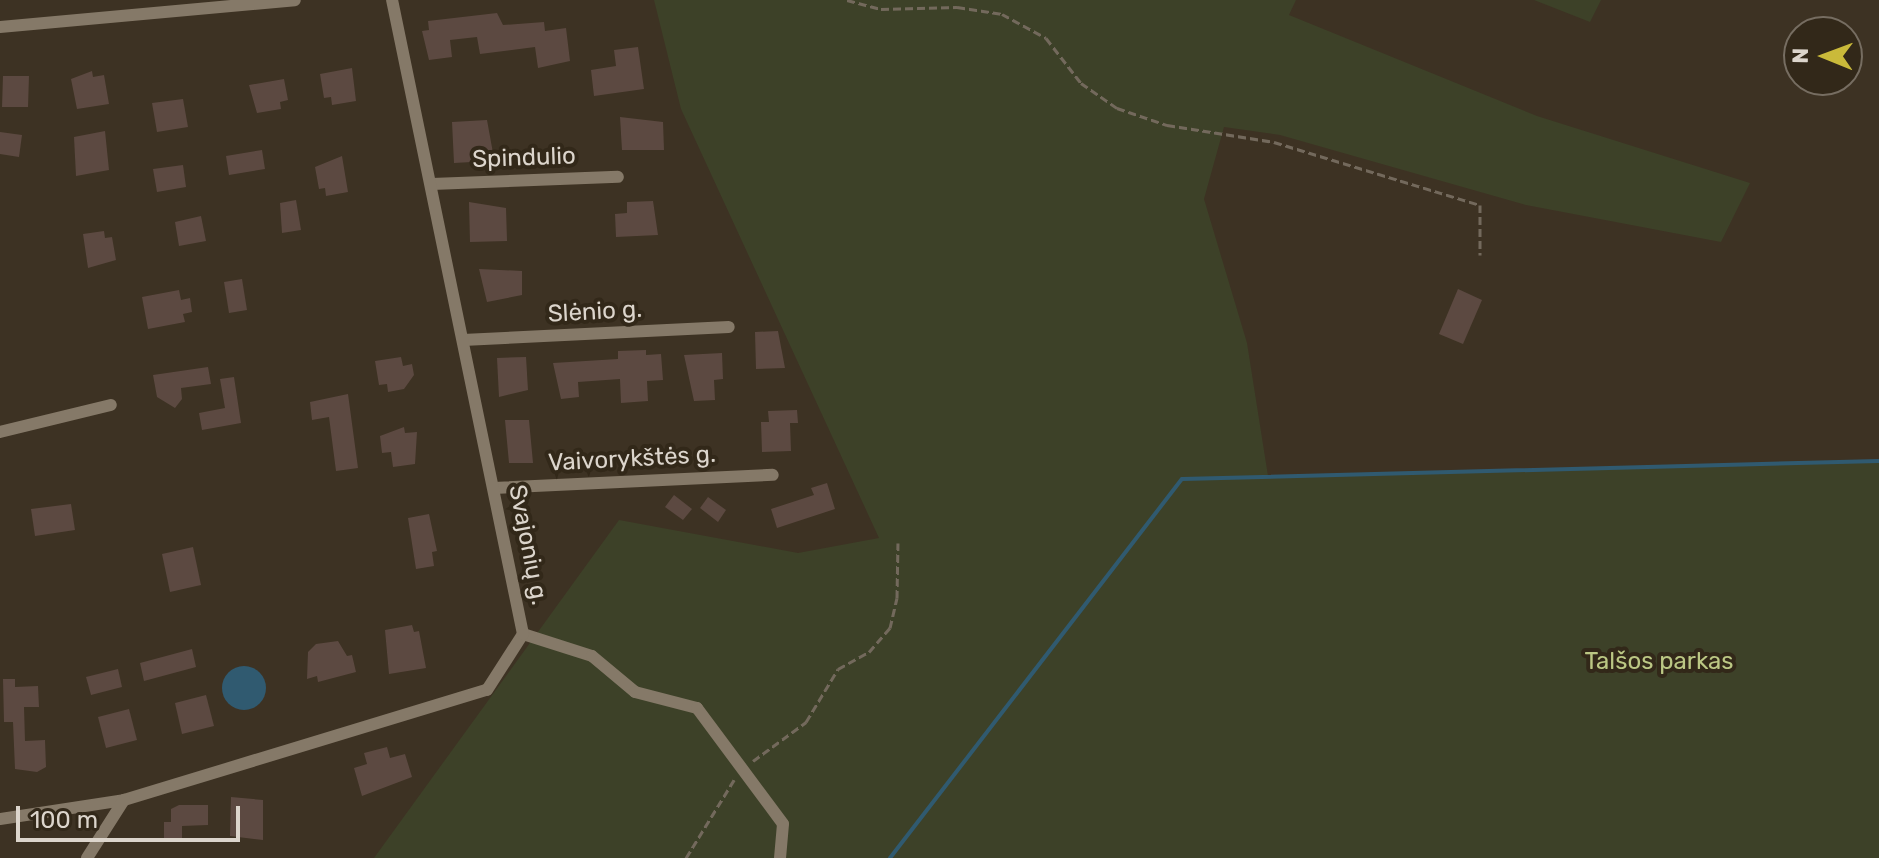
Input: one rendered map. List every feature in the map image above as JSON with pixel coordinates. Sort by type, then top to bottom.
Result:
[{"type":"street","points":[[0,27],[295,0]]},
{"type":"street","name":"Svajonių g.","points":[[0,819],[124,800],[487,690],[523,634],[392,0]]},
{"type":"street","name":"Spindulio","points":[[432,184],[618,177]]},
{"type":"street","name":"Slėnio g.","points":[[463,340],[729,327]]},
{"type":"street","points":[[0,432],[111,405]]},
{"type":"street","name":"Vaivorykštės g.","points":[[494,488],[773,475]]},
{"type":"street","points":[[523,634],[592,656],[635,692],[697,708],[743,765],[783,824],[780,858]]},
{"type":"street","points":[[87,858],[124,800]]},
{"type":"path","points":[[847,0],[881,9],[957,7],[1002,14],[1046,38],[1081,83],[1117,108],[1167,125],[1274,142],[1480,205],[1480,255]]},
{"type":"path","points":[[686,858],[743,765],[766,756],[806,722],[838,669],[869,652],[890,628],[897,598],[898,543]]},
{"type":"green space","name":"Talšos parkas","points":[[654,0],[1296,0],[1289,15],[1537,116],[1750,183],[1721,242],[1526,205],[1280,135],[1224,127],[1204,199],[1247,343],[1268,476],[1879,461],[1879,858],[374,858],[619,520],[798,553],[879,538],[681,109]]},
{"type":"green space","points":[[1534,0],[1601,0],[1590,22]]},
{"type":"water","points":[[244,666],[259,673],[266,688],[259,703],[244,710],[229,703],[222,688],[229,673]]},
{"type":"building","points":[[497,13],[503,25],[544,22],[545,31],[566,28],[570,61],[538,68],[535,47],[480,54],[477,37],[450,40],[452,57],[429,60],[422,31],[429,30],[428,21]]},
{"type":"building","points":[[638,47],[644,89],[594,96],[591,70],[616,66],[614,50]]},
{"type":"building","points":[[352,68],[356,101],[332,105],[331,97],[324,98],[320,74]]},
{"type":"building","points":[[92,71],[93,77],[104,75],[109,104],[77,109],[71,79]]},
{"type":"building","points":[[3,76],[29,76],[28,107],[2,107]]},
{"type":"building","points":[[284,79],[288,100],[280,102],[281,109],[257,113],[249,85]]},
{"type":"building","points":[[183,99],[188,127],[157,132],[152,103]]},
{"type":"building","points":[[620,117],[663,122],[664,150],[622,150]]},
{"type":"building","points":[[487,120],[493,153],[488,153],[489,161],[454,163],[452,122]]},
{"type":"building","points":[[105,131],[109,170],[76,176],[74,137]]},
{"type":"building","points":[[0,132],[22,135],[19,157],[0,154]]},
{"type":"building","points":[[262,150],[265,169],[229,175],[226,156]]},
{"type":"building","points":[[342,156],[348,192],[326,196],[325,188],[319,189],[315,167]]},
{"type":"building","points":[[183,165],[186,187],[157,192],[153,169]]},
{"type":"building","points":[[296,200],[301,230],[282,233],[280,203]]},
{"type":"building","points":[[653,201],[658,235],[616,237],[615,214],[627,213],[627,202]]},
{"type":"building","points":[[469,202],[506,208],[507,241],[470,242]]},
{"type":"building","points":[[201,216],[206,241],[179,246],[175,222]]},
{"type":"building","points":[[104,231],[105,238],[112,237],[116,260],[88,268],[83,234]]},
{"type":"building","points":[[479,269],[522,271],[522,295],[487,302]]},
{"type":"building","points":[[242,279],[247,310],[229,313],[224,282]]},
{"type":"building","points":[[1458,289],[1482,300],[1463,344],[1439,334]]},
{"type":"building","points":[[179,290],[181,300],[190,298],[192,312],[183,314],[185,322],[148,329],[142,297]]},
{"type":"building","points":[[778,331],[785,368],[756,369],[755,332]]},
{"type":"building","points":[[646,350],[646,355],[661,354],[663,380],[647,381],[648,401],[621,403],[620,379],[578,382],[579,397],[561,399],[553,363],[618,359],[618,351]]},
{"type":"building","points":[[722,353],[723,379],[714,380],[715,400],[694,401],[684,355]]},
{"type":"building","points":[[401,357],[403,366],[412,364],[414,375],[404,389],[388,392],[387,384],[379,385],[375,361]]},
{"type":"building","points":[[526,357],[528,390],[499,397],[497,358]]},
{"type":"building","points":[[208,367],[211,384],[181,388],[182,399],[175,408],[157,397],[153,375]]},
{"type":"building","points":[[234,377],[241,423],[202,430],[199,413],[225,408],[220,379]]},
{"type":"building","points":[[348,394],[358,468],[336,471],[329,417],[312,420],[310,402]]},
{"type":"building","points":[[797,410],[798,423],[790,423],[791,451],[762,452],[761,422],[769,422],[768,411]]},
{"type":"building","points":[[505,420],[529,420],[533,463],[509,463]]},
{"type":"building","points":[[404,427],[405,433],[417,432],[415,464],[393,467],[391,452],[382,453],[380,436]]},
{"type":"building","points":[[827,483],[835,509],[777,528],[771,509],[814,495],[811,488]]},
{"type":"building","points":[[674,495],[692,509],[683,520],[665,507]]},
{"type":"building","points":[[708,497],[726,510],[718,522],[700,508]]},
{"type":"building","points":[[71,504],[75,530],[35,536],[31,509]]},
{"type":"building","points":[[429,514],[437,551],[432,552],[434,566],[416,569],[408,518]]},
{"type":"building","points":[[193,547],[201,585],[170,592],[162,554]]},
{"type":"building","points":[[412,625],[414,632],[419,631],[426,668],[389,674],[385,630]]},
{"type":"building","points":[[338,641],[347,656],[352,655],[356,672],[318,682],[317,676],[307,679],[308,652],[316,644]]},
{"type":"building","points":[[192,649],[196,667],[144,681],[140,663]]},
{"type":"building","points":[[118,669],[122,687],[91,695],[86,677]]},
{"type":"building","points":[[3,679],[15,679],[15,687],[38,686],[39,707],[24,707],[25,741],[45,740],[46,767],[37,772],[15,769],[13,722],[4,722]]},
{"type":"building","points":[[206,695],[214,726],[182,734],[175,703]]},
{"type":"building","points":[[129,709],[137,740],[106,748],[98,717]]},
{"type":"building","points":[[387,747],[390,758],[405,754],[412,777],[362,796],[354,768],[367,764],[364,753]]},
{"type":"building","points":[[231,797],[263,800],[263,840],[230,836]]},
{"type":"building","points":[[179,805],[208,805],[208,825],[182,826],[182,840],[164,840],[164,822],[171,822],[171,809]]},
{"type":"waterway","points":[[890,858],[1182,479],[1879,461]]}]
